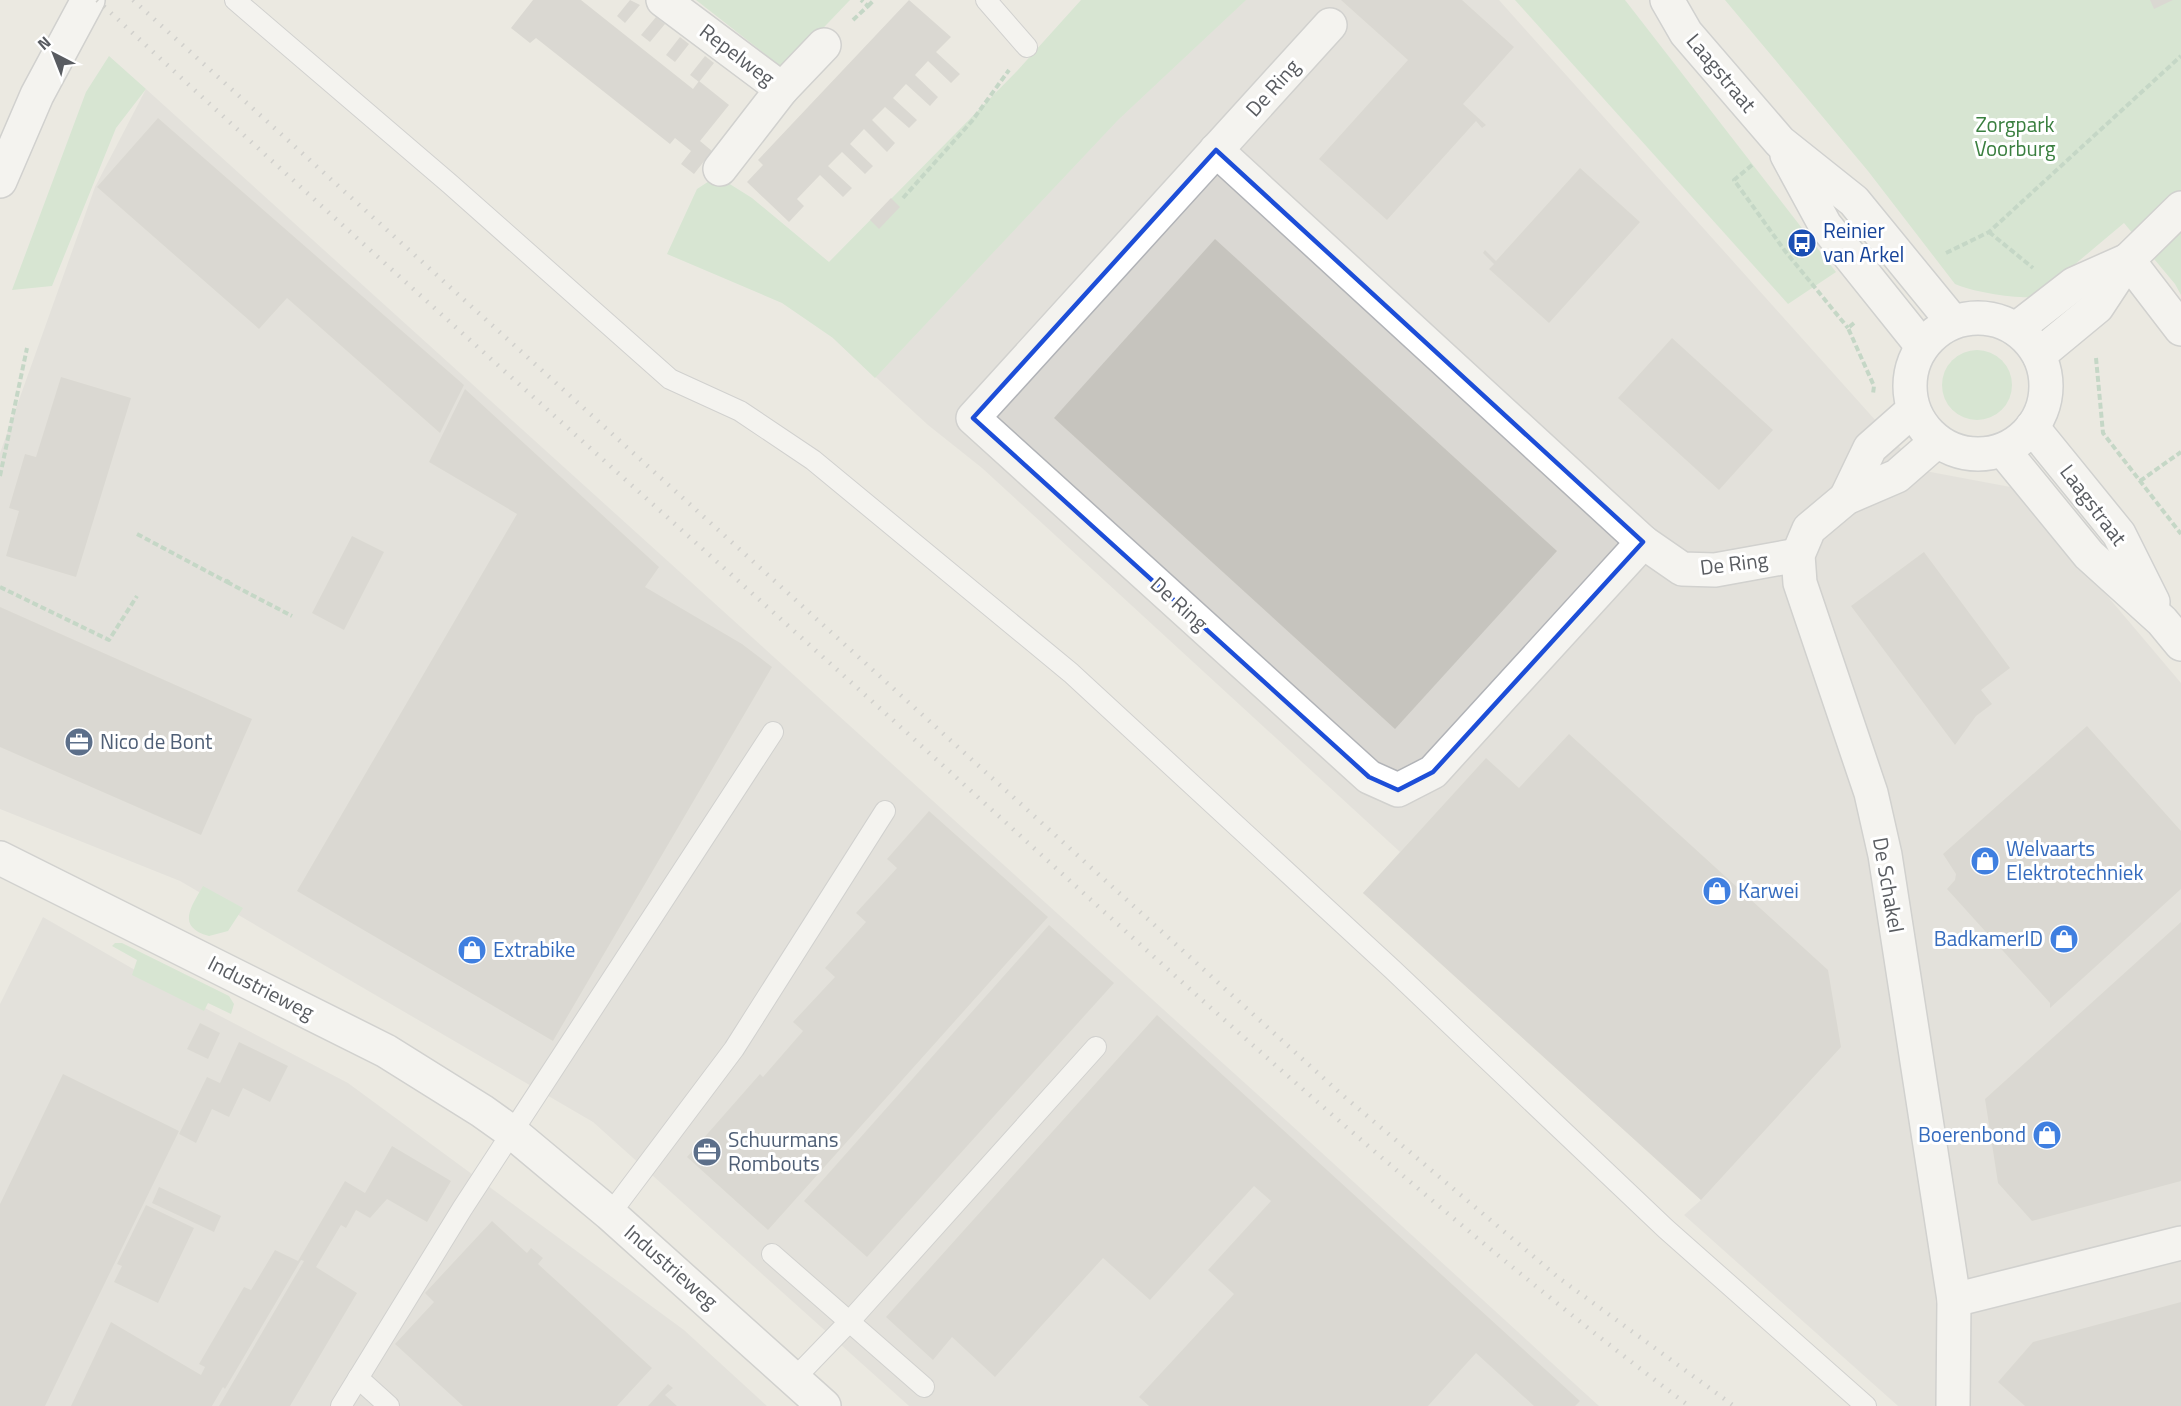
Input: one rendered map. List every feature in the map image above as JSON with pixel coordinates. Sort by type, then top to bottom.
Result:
[{"type":"street","points":[[0,181],[37,95],[88,0]]},
{"type":"street","name":"Repelweg","points":[[663,0],[782,89]]},
{"type":"street","name":"Laagstraat","points":[[1667,0],[1686,33],[1780,142],[1854,201],[1953,322]]},
{"type":"street","name":"De Ring","points":[[1330,25],[973,418],[1369,777],[1398,790],[1433,772],[1643,542]]},
{"type":"street","name":"Repelweg","points":[[720,169],[782,89],[824,45]]},
{"type":"street","name":"Laagstraat","points":[[1780,142],[1826,225],[1922,346]]},
{"type":"street","name":"De Ring","points":[[1216,150],[1643,542],[1682,569],[1715,570],[1798,555]]},
{"type":"street","points":[[2039,355],[2082,322],[2097,307],[2128,260],[2181,208]]},
{"type":"street","points":[[2016,328],[2074,284],[2128,260]]},
{"type":"street","points":[[2128,260],[2181,329]]},
{"type":"street","points":[[1985,318],[2016,328],[2039,355],[2046,388],[2043,406],[2032,427],[2021,439],[2003,450],[1988,454],[1965,453],[1937,441],[1926,430],[1913,410],[1910,381],[1915,359],[1922,346],[1935,332],[1953,322],[1985,318]]},
{"type":"street","name":"De Schakel","points":[[1846,498],[1870,448],[1913,410]]},
{"type":"street","name":"Laagstraat","points":[[2032,427],[2119,534],[2172,632]]},
{"type":"street","name":"De Schakel","points":[[1937,441],[1897,476],[1846,498],[1809,529],[1798,555],[1800,583],[1871,793],[1885,855],[1954,1300],[1953,1406]]},
{"type":"street","name":"Laagstraat","points":[[2003,450],[2089,555],[2172,632]]},
{"type":"street","name":"Industrieweg","points":[[0,858],[386,1052],[513,1133],[719,1309],[824,1406]]},
{"type":"street","points":[[1954,1300],[2181,1243]]},
{"type":"lane","points":[[235,0],[450,184],[670,379],[740,411],[813,460],[1071,673],[1392,969],[1666,1229],[1866,1406]]},
{"type":"lane","points":[[986,0],[1025,43]]},
{"type":"lane","points":[[341,1406],[513,1133],[773,732]]},
{"type":"lane","points":[[609,1214],[734,1049],[885,811]]},
{"type":"lane","points":[[794,1379],[849,1322],[1096,1047]]},
{"type":"lane","points":[[772,1254],[924,1387]]},
{"type":"lane","points":[[358,1378],[389,1406]]},
{"type":"path","points":[[868,6],[874,0]]},
{"type":"path","points":[[903,198],[1007,77],[1025,43]]},
{"type":"path","points":[[1914,275],[1935,259],[1989,232],[2181,56]]},
{"type":"path","points":[[1872,405],[1874,386],[1848,328],[1884,298]]},
{"type":"path","points":[[2082,322],[2095,341],[2103,433],[2181,534]]},
{"type":"path","points":[[0,476],[27,348]]},
{"type":"path","points":[[2140,481],[2181,452]]},
{"type":"path","points":[[137,534],[228,580],[292,616]]},
{"type":"path","points":[[0,587],[109,640],[137,596]]},
{"type":"highlighted area","points":[[1216,150],[1643,542],[1433,772],[1398,790],[1369,777],[973,418]]},
{"type":"shaded area","points":[[1139,0],[1499,0],[1920,470],[2016,488],[2181,683],[2181,1406],[1898,1406],[1684,1215],[1701,1200],[1363,893],[1400,852],[982,468],[928,425],[833,338]]},
{"type":"shaded area","points":[[146,89],[1599,1406],[909,1406],[593,1122],[180,881],[0,809],[0,453],[95,187]]},
{"type":"shaded area","points":[[43,917],[161,985],[348,1083],[684,1330],[767,1406],[0,1406],[0,1004]]},
{"type":"green space","points":[[696,0],[850,0],[784,69]]},
{"type":"green space","points":[[1081,0],[1246,0],[1118,120],[875,378],[833,338],[782,303],[667,254],[697,189],[717,176],[752,198],[829,262],[1017,71]]},
{"type":"green space","points":[[1515,0],[1625,0],[1836,272],[1788,304]]},
{"type":"green space","name":"Zorgpark Voorburg","points":[[1725,0],[2181,0],[2181,295],[2175,284],[2124,223],[2036,297],[1995,294],[1955,284],[1868,171]]},
{"type":"green space","points":[[109,56],[146,89],[116,128],[52,286],[12,290],[86,92]]},
{"type":"green space","points":[[1977,350],[1990,353],[2002,360],[2009,372],[2012,385],[2009,398],[2002,410],[1990,417],[1977,420],[1964,417],[1952,410],[1945,398],[1942,385],[1945,372],[1952,360],[1964,353]]},
{"type":"green space","points":[[203,886],[243,908],[228,931],[209,936],[199,932],[189,922],[194,901]]},
{"type":"green space","points":[[115,943],[122,943],[229,996],[234,1004],[231,1014],[208,1003],[204,1011],[132,975],[137,960],[112,946]]},
{"type":"building","points":[[533,0],[581,0],[693,89],[699,81],[729,105],[700,141],[712,151],[694,174],[681,164],[691,151],[675,138],[670,144],[536,38],[530,43],[511,28]]},
{"type":"building","points":[[630,0],[640,5],[625,23],[617,16]]},
{"type":"building","points":[[909,0],[951,37],[936,52],[960,74],[951,83],[928,61],[915,75],[938,97],[930,106],[906,84],[893,98],[917,120],[909,128],[885,107],[872,120],[895,143],[887,152],[864,129],[850,144],[873,166],[865,174],[842,152],[828,166],[852,188],[843,197],[820,175],[797,199],[804,206],[789,222],[747,182],[763,165],[758,160]]},
{"type":"building","points":[[1341,0],[1462,0],[1514,47],[1463,104],[1486,125],[1482,128],[1476,121],[1387,220],[1319,159],[1408,60]]},
{"type":"building","points":[[2150,0],[2173,0],[2154,9]]},
{"type":"building","points":[[656,17],[665,24],[650,42],[641,35]]},
{"type":"building","points":[[680,37],[689,44],[675,62],[666,55]]},
{"type":"building","points":[[705,56],[714,63],[699,82],[690,75]]},
{"type":"building","points":[[158,118],[464,385],[440,433],[287,298],[259,329],[97,187]]},
{"type":"building","points":[[1580,168],[1640,222],[1549,323],[1489,269],[1494,264],[1483,253],[1485,250],[1496,261]]},
{"type":"building","points":[[891,198],[900,207],[879,229],[870,220]]},
{"type":"building","points":[[1215,239],[1557,551],[1395,729],[1054,418]]},
{"type":"building","points":[[1672,338],[1773,430],[1719,490],[1618,398]]},
{"type":"building","points":[[61,377],[131,398],[76,577],[6,556],[19,511],[9,508],[25,454],[36,457]]},
{"type":"building","points":[[465,389],[659,567],[645,587],[742,644],[772,667],[553,1041],[297,891],[517,514],[429,462]]},
{"type":"building","points":[[352,536],[384,552],[344,630],[312,613]]},
{"type":"building","points":[[1924,552],[2010,668],[1981,690],[1992,704],[1976,716],[1955,745],[1851,606]]},
{"type":"building","points":[[0,607],[252,719],[201,835],[0,747]]},
{"type":"building","points":[[2087,726],[2181,831],[2181,889],[2050,1008],[2050,1003],[1947,889],[1955,880],[1956,874],[1943,854]]},
{"type":"building","points":[[1569,734],[1828,970],[1841,1047],[1701,1200],[1363,893],[1486,758],[1519,788]]},
{"type":"building","points":[[929,811],[1048,917],[768,1230],[687,1157],[760,1074],[763,1077],[803,1031],[793,1022],[835,977],[825,968],[866,922],[856,913],[897,868],[887,859]]},
{"type":"building","points":[[2181,922],[2181,1181],[2032,1221],[1998,1183],[1985,1099]]},
{"type":"building","points":[[1049,925],[1114,983],[867,1257],[804,1201]]},
{"type":"building","points":[[1157,1015],[1580,1401],[1575,1406],[1534,1406],[1476,1353],[1428,1406],[1149,1406],[1139,1397],[1234,1294],[1208,1270],[1271,1201],[1254,1186],[1150,1300],[1103,1258],[995,1377],[952,1337],[933,1360],[886,1317]]},
{"type":"building","points":[[200,1023],[220,1033],[208,1059],[187,1049]]},
{"type":"building","points":[[239,1042],[288,1066],[270,1102],[243,1088],[229,1117],[212,1109],[196,1143],[179,1134],[207,1077],[220,1083]]},
{"type":"building","points":[[63,1074],[179,1131],[45,1406],[0,1406],[0,1204]]},
{"type":"building","points":[[392,1146],[451,1181],[427,1222],[387,1199],[370,1218],[356,1210],[346,1228],[341,1225],[316,1267],[357,1293],[290,1406],[219,1406],[304,1261],[301,1260],[225,1389],[223,1387],[212,1406],[71,1406],[111,1322],[201,1375],[205,1367],[199,1364],[244,1287],[251,1290],[275,1250],[298,1261],[345,1181],[365,1193]]},
{"type":"building","points":[[159,1187],[221,1216],[214,1232],[152,1203]]},
{"type":"building","points":[[146,1205],[194,1228],[158,1303],[114,1282],[122,1266],[117,1264]]},
{"type":"building","points":[[492,1221],[527,1253],[531,1248],[543,1258],[538,1264],[652,1368],[617,1406],[463,1406],[395,1344],[434,1302],[425,1293]]},
{"type":"building","points":[[2181,1302],[2181,1406],[2025,1406],[1998,1382],[2033,1342]]},
{"type":"building","points":[[668,1384],[673,1388],[665,1395],[677,1406],[648,1406]]},
{"type":"railway","points":[[97,0],[398,276],[1290,1078],[1486,1245],[1689,1406]]},
{"type":"railway","points":[[133,0],[1340,1093],[1559,1278],[1734,1406]]},
{"type":"place","name":"Reinier van Arkel","points":[[1802,243]]},
{"type":"place","name":"Nico de Bont","points":[[79,742]]},
{"type":"place","name":"Welvaarts Elektrotechniek","points":[[1985,861]]},
{"type":"place","name":"Karwei","points":[[1717,891]]},
{"type":"place","name":"BadkamerID","points":[[2064,939]]},
{"type":"place","name":"Extrabike","points":[[472,950]]},
{"type":"place","name":"Boerenbond","points":[[2047,1135]]},
{"type":"place","name":"Schuurmans Rombouts","points":[[707,1152]]}]
